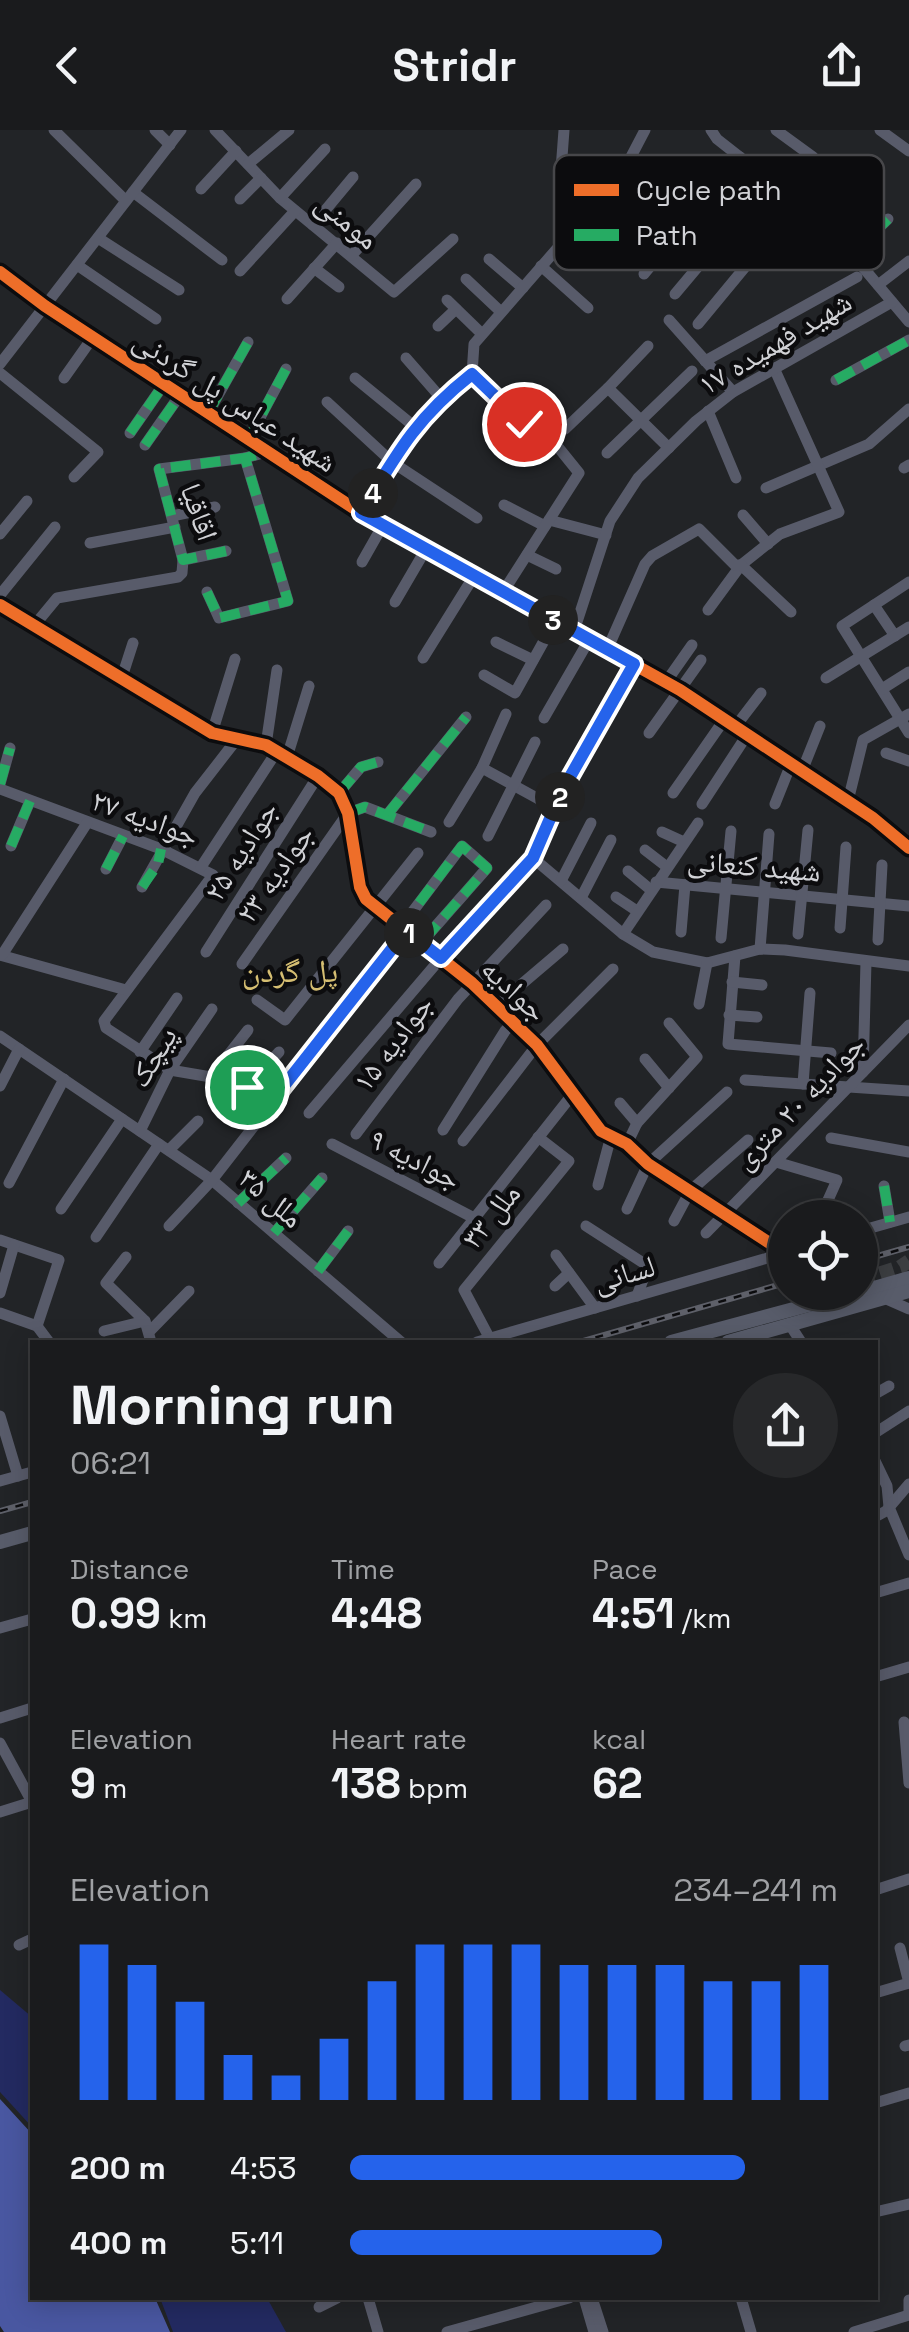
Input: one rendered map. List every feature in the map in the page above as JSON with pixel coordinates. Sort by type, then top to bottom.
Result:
[{"type":"main road","points":[[878,1287],[909,1278]]},
{"type":"main road","points":[[689,1340],[790,1325],[909,1291]]},
{"type":"main road","points":[[726,1336],[776,1310]]},
{"type":"main road","points":[[726,1336],[805,1310]]},
{"type":"main road","points":[[0,1542],[30,1534]]},
{"type":"street","points":[[54,130],[130,196],[222,260]]},
{"type":"street","points":[[155,130],[170,145]]},
{"type":"street","points":[[0,364],[182,130]]},
{"type":"street","name":"مومنی","points":[[215,130],[280,198],[392,291],[398,292],[453,240]]},
{"type":"street","points":[[248,164],[289,130]]},
{"type":"street","points":[[562,155],[564,130]]},
{"type":"street","points":[[632,155],[645,130]]},
{"type":"street","points":[[712,130],[736,155]]},
{"type":"street","points":[[776,130],[810,155]]},
{"type":"street","points":[[880,130],[909,151]]},
{"type":"street","points":[[280,198],[325,149]]},
{"type":"street","points":[[201,189],[236,152]]},
{"type":"street","points":[[314,224],[354,177]]},
{"type":"street","points":[[240,199],[260,178]]},
{"type":"street","points":[[352,255],[416,184]]},
{"type":"street","points":[[240,271],[295,211]]},
{"type":"street","points":[[884,223],[888,219]]},
{"type":"street","points":[[98,238],[178,290]]},
{"type":"street","points":[[287,299],[337,242]]},
{"type":"street","points":[[361,513],[415,427],[472,374],[474,344],[554,251]]},
{"type":"street","points":[[489,259],[523,288]]},
{"type":"street","points":[[878,286],[909,262]]},
{"type":"street","points":[[77,265],[156,319]]},
{"type":"street","points":[[541,266],[588,308]]},
{"type":"street","points":[[314,268],[339,287]]},
{"type":"street","points":[[644,274],[647,270]]},
{"type":"street","points":[[675,294],[695,270]]},
{"type":"street","points":[[698,324],[746,270]]},
{"type":"street","points":[[865,270],[909,322]]},
{"type":"street","name":"شهید عباس پل گردنی","points":[[0,272],[45,306],[361,513],[680,690],[848,801],[909,848]]},
{"type":"street","points":[[705,361],[857,277]]},
{"type":"street","points":[[466,279],[501,312]]},
{"type":"street","name":"شهید فهمیده ۱۷","points":[[574,631],[610,521],[638,478],[733,392],[892,302]]},
{"type":"street","points":[[438,326],[452,304],[482,334]]},
{"type":"street","points":[[670,320],[733,392]]},
{"type":"street","points":[[64,378],[93,338]]},
{"type":"street","points":[[836,380],[909,340]]},
{"type":"street","points":[[208,414],[248,342]]},
{"type":"street","points":[[566,429],[648,346]]},
{"type":"street","points":[[406,358],[442,398]]},
{"type":"street","points":[[708,610],[741,565],[780,534],[838,512],[774,368]]},
{"type":"street","points":[[248,440],[286,369]]},
{"type":"street","points":[[607,452],[692,371]]},
{"type":"street","points":[[0,373],[98,452],[74,477]]},
{"type":"street","points":[[472,374],[524,424]]},
{"type":"street","points":[[356,378],[415,427]]},
{"type":"street","points":[[130,434],[164,384]]},
{"type":"street","points":[[608,388],[669,448]]},
{"type":"street","points":[[145,445],[180,395]]},
{"type":"street","points":[[326,402],[392,462],[478,518]]},
{"type":"street","points":[[766,488],[869,444],[909,409]]},
{"type":"street","points":[[708,412],[736,478]]},
{"type":"street","points":[[504,592],[579,473],[558,447]]},
{"type":"street","points":[[207,592],[219,618],[288,601],[245,458],[266,452]]},
{"type":"street","name":"اقاقیا","points":[[226,551],[184,560],[160,469],[245,458]]},
{"type":"street","points":[[0,534],[27,502]]},
{"type":"street","points":[[504,505],[548,523],[606,535]]},
{"type":"street","points":[[90,543],[215,507]]},
{"type":"street","points":[[743,515],[768,544]]},
{"type":"street","points":[[362,562],[383,525]]},
{"type":"street","points":[[0,595],[55,528]]},
{"type":"street","points":[[607,650],[645,564],[692,530],[706,532],[735,565],[741,565],[792,612]]},
{"type":"street","points":[[395,602],[426,549]]},
{"type":"street","points":[[527,555],[556,569]]},
{"type":"street","points":[[34,627],[57,598],[178,577],[184,560]]},
{"type":"street","points":[[423,658],[474,576]]},
{"type":"street","points":[[909,582],[842,626],[905,717],[909,732]]},
{"type":"street","name":"جوادیه","points":[[0,605],[212,733],[277,751],[339,793],[348,813],[360,887],[366,899],[472,983],[537,1045],[601,1132],[627,1144],[648,1164],[768,1242]]},
{"type":"street","points":[[874,605],[896,636]]},
{"type":"street","points":[[484,675],[515,693],[555,621]]},
{"type":"street","points":[[826,678],[909,628]]},
{"type":"street","points":[[544,718],[589,640]]},
{"type":"street","points":[[496,642],[534,660]]},
{"type":"street","points":[[121,680],[133,643]]},
{"type":"street","points":[[666,682],[692,645]]},
{"type":"street","points":[[212,733],[235,659]]},
{"type":"street","points":[[649,733],[702,660]]},
{"type":"street","points":[[309,1113],[441,958],[533,858],[555,808],[634,664]]},
{"type":"street","points":[[277,670],[277,751]]},
{"type":"street","points":[[882,689],[909,672]]},
{"type":"street","points":[[277,751],[309,686]]},
{"type":"street","points":[[673,793],[729,723],[760,693]]},
{"type":"street","points":[[449,822],[482,768],[506,714]]},
{"type":"street","points":[[387,815],[466,717]]},
{"type":"street","points":[[848,801],[863,740],[905,717]]},
{"type":"street","points":[[775,804],[820,726]]},
{"type":"street","points":[[702,804],[747,735]]},
{"type":"street","points":[[142,888],[195,793],[237,738]]},
{"type":"street","points":[[488,836],[535,742]]},
{"type":"street","points":[[0,786],[10,748]]},
{"type":"street","name":"جوادیه ۲۷","points":[[0,786],[201,867],[277,751]]},
{"type":"street","points":[[886,754],[909,760]]},
{"type":"street","points":[[339,793],[361,768],[378,762]]},
{"type":"street","points":[[482,768],[555,808]]},
{"type":"street","name":"جوادیه ۲۵","points":[[206,952],[318,776]]},
{"type":"street","points":[[11,846],[30,801]]},
{"type":"street","points":[[348,813],[365,807],[431,832]]},
{"type":"street","name":"جوادیه ۲۳","points":[[242,964],[348,813]]},
{"type":"street","points":[[87,823],[1,955],[126,990]]},
{"type":"street","points":[[561,882],[591,823]]},
{"type":"street","points":[[628,871],[654,886],[698,823]]},
{"type":"street","points":[[798,934],[808,830]]},
{"type":"street","points":[[721,938],[731,831]]},
{"type":"street","points":[[662,832],[684,842]]},
{"type":"street","points":[[760,949],[770,834]]},
{"type":"street","points":[[106,869],[123,836]]},
{"type":"street","points":[[580,898],[611,840]]},
{"type":"street","points":[[170,1226],[212,1180],[462,846],[487,868],[421,942]]},
{"type":"street","points":[[840,928],[846,847]]},
{"type":"street","points":[[645,850],[667,867]]},
{"type":"street","points":[[257,1000],[285,1020],[418,853]]},
{"type":"street","points":[[533,858],[623,934],[653,952],[707,963],[760,949],[909,966]]},
{"type":"street","points":[[878,940],[882,866]]},
{"type":"street","points":[[201,867],[212,878],[104,1020],[106,1028],[170,1070],[276,1096]]},
{"type":"street","points":[[681,932],[685,885]]},
{"type":"street","name":"شهید کنعانی","points":[[623,934],[654,886],[685,885],[909,906]]},
{"type":"street","points":[[616,897],[637,911]]},
{"type":"street","name":"جوادیه ۱۵","points":[[356,1134],[472,983],[546,904]]},
{"type":"street","points":[[496,1006],[563,949]]},
{"type":"street","points":[[735,956],[726,1040],[731,1046],[832,1053]]},
{"type":"street","points":[[863,1072],[866,962]]},
{"type":"street","points":[[699,1004],[707,963]]},
{"type":"street","points":[[463,1141],[537,1045],[614,969]]},
{"type":"street","points":[[732,982],[762,985]]},
{"type":"street","points":[[804,1084],[810,994]]},
{"type":"street","points":[[140,1052],[176,998]]},
{"type":"street","name":"پیچک","points":[[140,1131],[170,1070],[212,1010]]},
{"type":"street","points":[[729,1014],[757,1016]]},
{"type":"street","points":[[443,1130],[513,1022]]},
{"type":"street","points":[[627,1144],[637,1123],[698,1057],[669,1023]]},
{"type":"street","name":"جوادیه ۲۰ متری","points":[[706,1233],[909,1025]]},
{"type":"street","points":[[211,1077],[248,1030]]},
{"type":"street","name":"ملل ۳۵","points":[[0,1036],[212,1180],[400,1340]]},
{"type":"street","points":[[0,1086],[19,1049]]},
{"type":"street","points":[[247,1087],[278,1052]]},
{"type":"street","points":[[646,1059],[669,1088]]},
{"type":"street","points":[[10,1184],[64,1079]]},
{"type":"street","points":[[745,1080],[909,1090]]},
{"type":"street","points":[[627,1208],[648,1164],[728,1092]]},
{"type":"street","name":"جوادیه ۹","points":[[438,1263],[572,1095]]},
{"type":"street","points":[[620,1103],[637,1123]]},
{"type":"street","points":[[60,1209],[122,1118]]},
{"type":"street","points":[[96,1237],[164,1147],[198,1120]]},
{"type":"street","points":[[598,1185],[610,1136]]},
{"type":"street","name":"ملل ۳۳","points":[[483,1340],[464,1290],[570,1160],[538,1138]]},
{"type":"street","points":[[832,1138],[909,1152]]},
{"type":"street","points":[[674,1221],[690,1191],[748,1140]]},
{"type":"street","name":"جوادیه ۹","points":[[332,1144],[474,1218]]},
{"type":"street","points":[[238,1202],[286,1158]]},
{"type":"street","points":[[776,1162],[837,1180],[828,1200]]},
{"type":"street","points":[[274,1234],[322,1178]]},
{"type":"street","points":[[884,1186],[890,1222]]},
{"type":"street","points":[[878,1226],[909,1217]]},
{"type":"street","points":[[586,1226],[648,1266],[637,1296]]},
{"type":"street","points":[[318,1271],[348,1232]]},
{"type":"street","points":[[0,1240],[60,1260],[37,1326]]},
{"type":"street","points":[[0,1293],[14,1245]]},
{"type":"street","points":[[556,1255],[595,1308]]},
{"type":"street","points":[[126,1256],[106,1284],[149,1332]]},
{"type":"street","name":"لسانی","points":[[486,1340],[768,1258]]},
{"type":"street","points":[[555,1286],[569,1273]]},
{"type":"street","points":[[104,1330],[149,1332],[189,1291]]},
{"type":"street","points":[[884,1298],[909,1309]]},
{"type":"street","points":[[0,1313],[37,1326],[47,1340]]},
{"type":"street","points":[[790,1325],[800,1340]]},
{"type":"street","points":[[878,1392],[889,1386]]},
{"type":"street","points":[[878,1431],[909,1411]]},
{"type":"street","points":[[0,1416],[18,1476]]},
{"type":"street","points":[[878,1467],[908,1552]]},
{"type":"street","points":[[0,1481],[30,1473]]},
{"type":"street","points":[[878,1515],[890,1508],[909,1484]]},
{"type":"street","points":[[878,1592],[909,1583]]},
{"type":"street","points":[[0,1628],[30,1619]]},
{"type":"street","points":[[878,1676],[909,1667]]},
{"type":"street","points":[[0,1718],[30,1709]]},
{"type":"street","points":[[904,1722],[909,1783]]},
{"type":"street","points":[[0,1743],[30,1798]]},
{"type":"street","points":[[0,1812],[30,1803]]},
{"type":"street","points":[[878,1889],[909,1879]]},
{"type":"street","points":[[20,1945],[30,1940]]},
{"type":"street","points":[[878,1988],[909,1983],[900,1948]]},
{"type":"street","points":[[878,2102],[909,2094]]},
{"type":"street","points":[[878,2211],[909,2204]]},
{"type":"street","points":[[319,2307],[333,2300]]},
{"type":"street","points":[[369,2300],[378,2332]]},
{"type":"street","points":[[447,2332],[562,2300]]},
{"type":"street","points":[[585,2300],[594,2332]]},
{"type":"street","points":[[593,2300],[602,2332]]},
{"type":"street","points":[[742,2300],[751,2332]]},
{"type":"street","points":[[854,2332],[909,2314],[909,2300]]},
{"type":"shaded area","points":[[0,1990],[30,2015],[30,2125],[0,2092]]},
{"type":"shaded area","points":[[161,2300],[268,2300],[286,2332],[173,2332]]},
{"type":"water","points":[[0,2099],[30,2132],[30,2300],[156,2300],[170,2332],[4,2332],[0,2326]]},
{"type":"tunnel","points":[[878,1274],[909,1261]]},
{"type":"railway","points":[[878,1256],[909,1247]]},
{"type":"railway","points":[[587,1340],[768,1288]]},
{"type":"railway","points":[[0,1511],[30,1503]]},
{"type":"marked path","points":[[884,223],[888,219]]},
{"type":"marked path","points":[[836,380],[909,340]]},
{"type":"marked path","points":[[208,413],[248,342]]},
{"type":"marked path","points":[[248,440],[286,369]]},
{"type":"marked path","points":[[130,433],[164,384]]},
{"type":"marked path","points":[[145,445],[180,395]]},
{"type":"marked path","points":[[207,592],[219,618],[288,601],[245,458],[266,452]]},
{"type":"marked path","points":[[226,551],[183,560],[159,469],[245,458]]},
{"type":"marked path","points":[[387,815],[466,717]]},
{"type":"marked path","points":[[0,784],[10,748]]},
{"type":"marked path","points":[[339,793],[361,767],[378,762]]},
{"type":"marked path","points":[[11,846],[30,801]]},
{"type":"marked path","points":[[348,813],[365,807],[431,832]]},
{"type":"marked path","points":[[106,869],[123,836]]},
{"type":"marked path","points":[[401,927],[462,846],[487,868],[421,943]]},
{"type":"marked path","points":[[142,887],[158,864],[161,849]]},
{"type":"marked path","points":[[238,1203],[286,1158]]},
{"type":"marked path","points":[[274,1233],[322,1178]]},
{"type":"marked path","points":[[884,1186],[890,1222]]},
{"type":"marked path","points":[[318,1271],[348,1231]]},
{"type":"cycle path","points":[[0,272],[45,306],[358,511],[680,690],[873,818],[909,848]]},
{"type":"cycle path","points":[[0,605],[212,733],[266,745],[339,793],[348,813],[360,887],[366,899],[472,983],[537,1045],[601,1131],[627,1144],[648,1164],[768,1242]]},
{"type":"district","name":"پل گردن","points":[[290,971]]},
{"type":"route","points":[[247,1087],[276,1096],[406,931],[441,958],[533,858],[562,791],[634,664],[361,513],[407,436],[439,400],[472,374],[524,424]]}]
